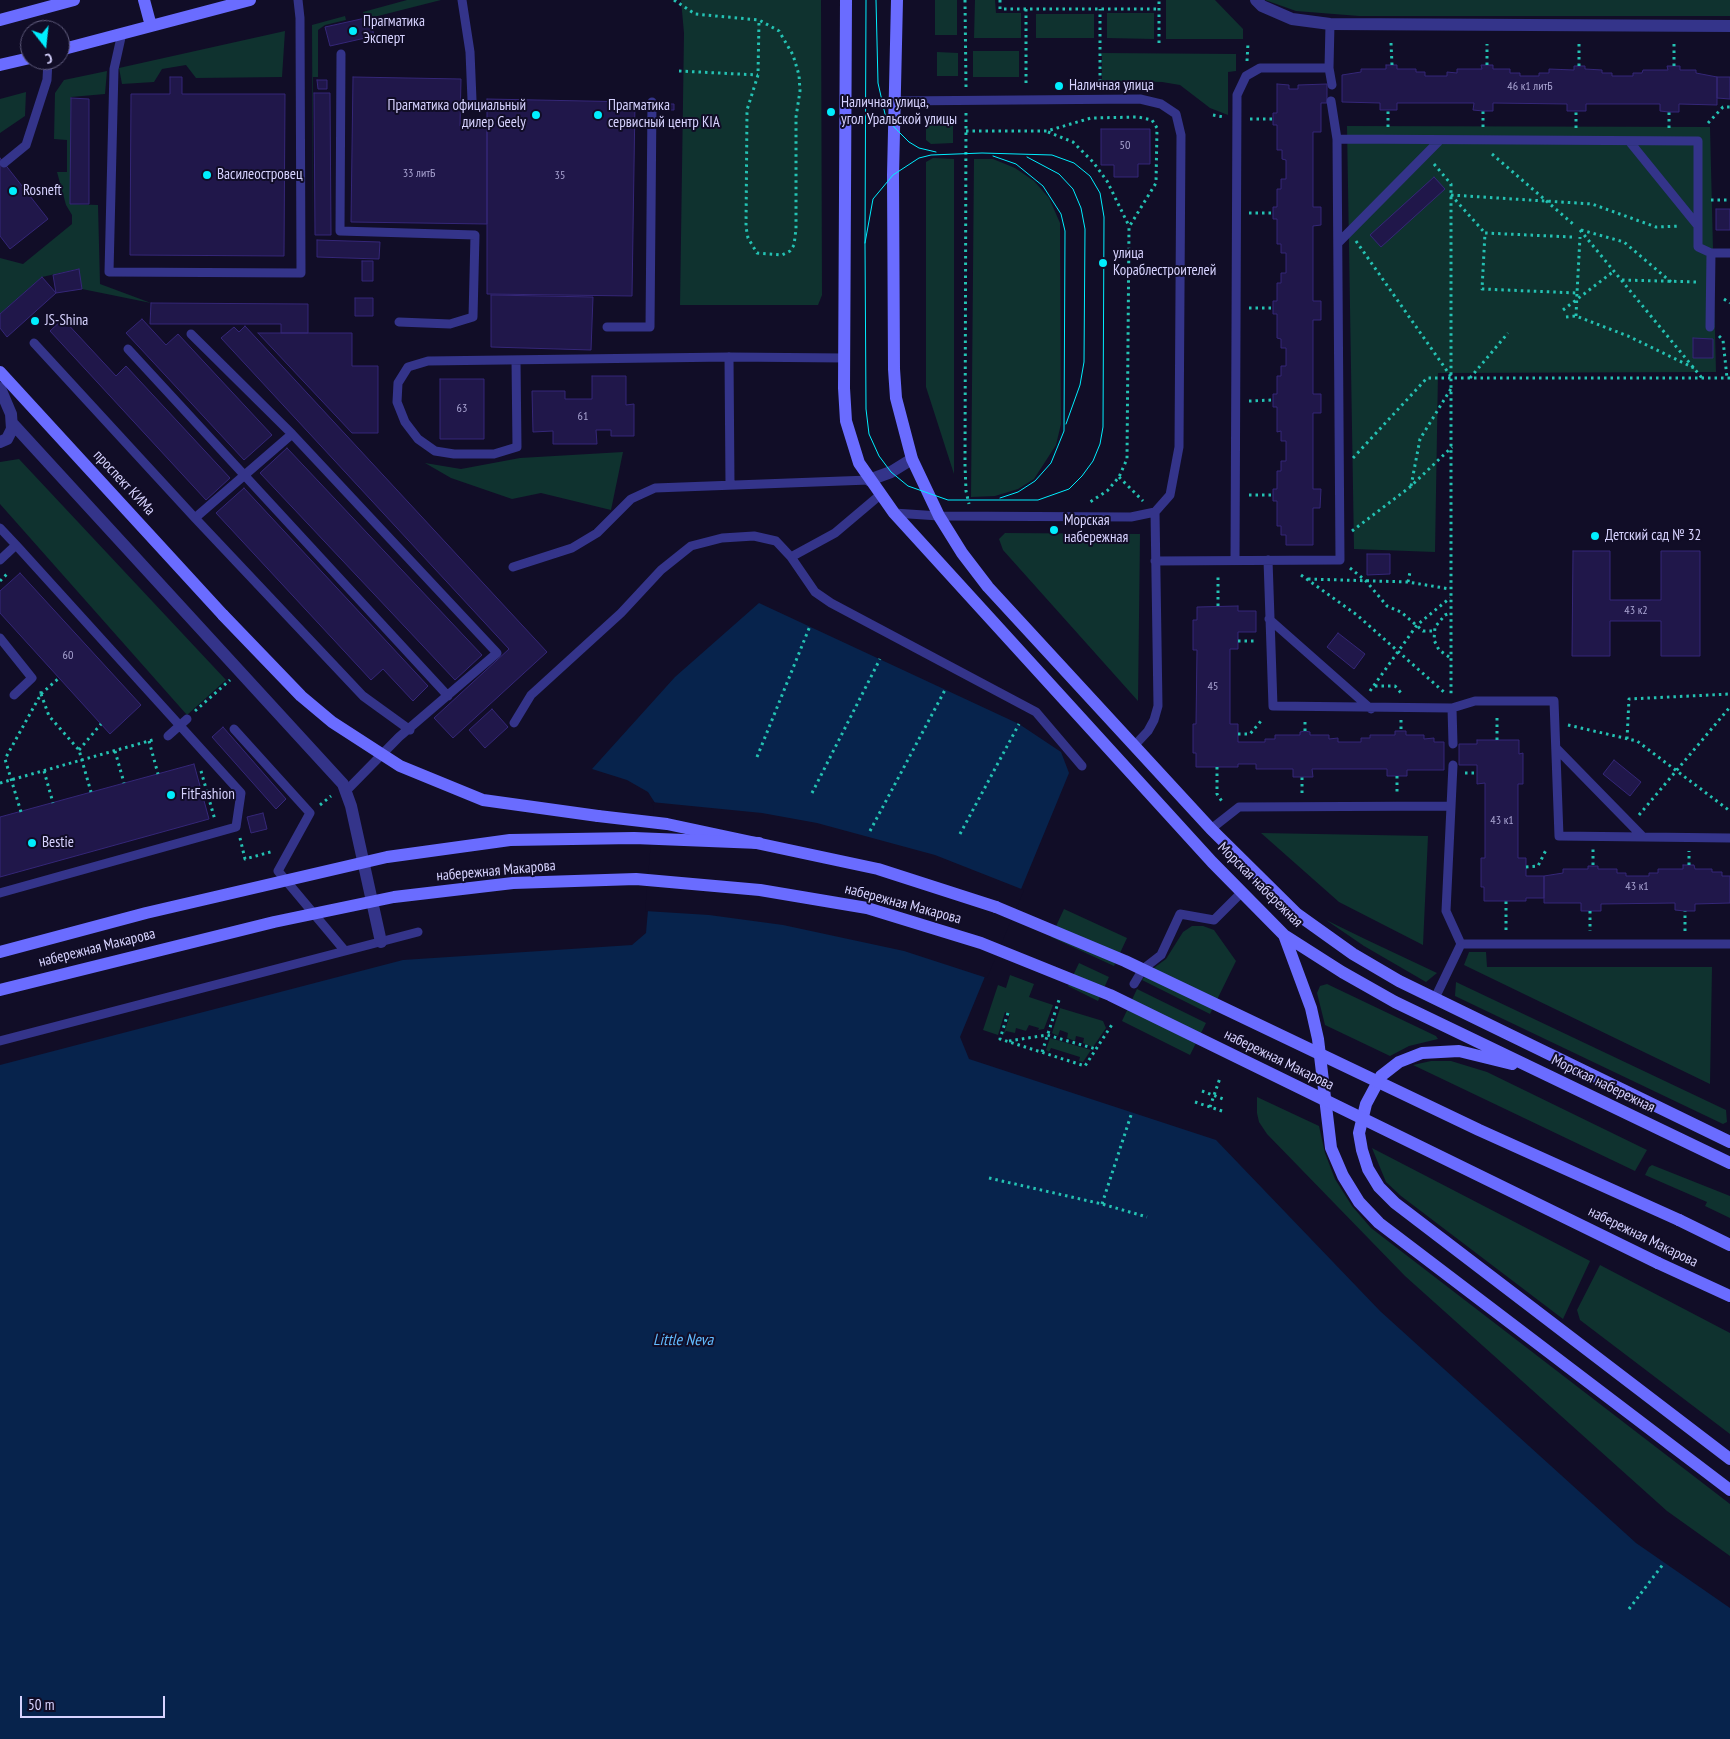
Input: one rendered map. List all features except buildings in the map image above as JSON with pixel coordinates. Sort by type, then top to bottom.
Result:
[{"type":"main road","points":[[0,20],[74,0]]},
{"type":"main road","points":[[144,0],[151,26]]},
{"type":"main road","points":[[70,47],[250,0]]},
{"type":"main road","points":[[846,0],[846,421],[852,446],[869,480],[894,513]]},
{"type":"main road","points":[[897,0],[894,369],[896,398],[912,459],[939,516]]},
{"type":"main road","points":[[0,65],[20,60]]},
{"type":"main road","name":"проспект КИМа","points":[[0,372],[223,616],[301,696],[332,722],[400,766],[483,800],[667,824],[760,843]]},
{"type":"main road","name":"Морская набережная","points":[[894,513],[1284,936],[1395,1002],[1730,1163]]},
{"type":"main road","name":"Морская набережная","points":[[939,516],[962,553],[988,587],[1211,829],[1297,914],[1353,954],[1399,981],[1730,1142]]},
{"type":"main road","name":"набережная Макарова","points":[[0,952],[264,884],[396,856],[510,840],[634,838],[760,843],[878,869],[1004,910],[1125,961],[1479,1130],[1730,1245]]},
{"type":"main road","name":"набережная Макарова","points":[[0,990],[274,922],[394,897],[513,883],[636,879],[760,890],[867,908],[981,942],[1100,992],[1658,1263],[1730,1296]]},
{"type":"main road","points":[[1284,936],[1302,980],[1314,1024],[1331,1148],[1343,1176],[1359,1202],[1379,1222],[1730,1490]]},
{"type":"main road","points":[[1530,1067],[1459,1051],[1422,1053],[1399,1062],[1381,1076],[1366,1104],[1359,1132],[1368,1168],[1379,1187],[1395,1203],[1730,1459]]},
{"type":"street","points":[[1256,0],[1262,6],[1292,20],[1330,24],[1730,26]]},
{"type":"street","points":[[0,388],[11,414],[12,423],[12,429],[7,440],[0,442]]},
{"type":"street","points":[[12,423],[336,776],[381,942]]},
{"type":"street","points":[[869,480],[891,472],[912,459]]},
{"type":"lane","points":[[122,33],[114,69],[109,272],[301,273],[300,18],[298,0]]},
{"type":"lane","points":[[462,0],[470,52],[472,100]]},
{"type":"lane","points":[[1330,24],[1329,68],[1332,85]]},
{"type":"lane","points":[[341,54],[340,231],[475,235],[473,317],[450,324],[399,322]]},
{"type":"lane","points":[[1235,560],[1237,95],[1246,76],[1260,68],[1329,68]]},
{"type":"lane","points":[[4,163],[26,145],[47,80],[48,70]]},
{"type":"lane","points":[[894,513],[939,516],[1131,517],[1155,512],[1170,495],[1180,447],[1181,135],[1176,114],[1161,104],[1140,99],[895,101]]},
{"type":"lane","points":[[1155,561],[1340,560],[1337,139],[1332,101]]},
{"type":"lane","points":[[607,326],[650,327],[652,102]]},
{"type":"lane","points":[[1337,139],[1698,141],[1698,247],[1712,253],[1730,253]]},
{"type":"lane","points":[[1338,243],[1439,140]]},
{"type":"lane","points":[[1629,141],[1698,226]]},
{"type":"lane","points":[[1710,327],[1712,253]]},
{"type":"lane","points":[[191,334],[292,434],[497,653],[340,792]]},
{"type":"lane","points":[[34,342],[195,518],[363,696],[410,730]]},
{"type":"lane","points":[[128,349],[448,696]]},
{"type":"lane","points":[[516,360],[517,447],[494,454],[454,454],[435,451],[418,439],[405,422],[397,402],[398,383],[408,367],[428,361],[729,357],[845,358]]},
{"type":"lane","points":[[729,357],[730,485]]},
{"type":"lane","points":[[195,518],[292,434]]},
{"type":"lane","points":[[513,567],[572,548],[597,533],[630,499],[654,488],[869,480]]},
{"type":"lane","points":[[791,557],[835,533],[880,495]]},
{"type":"lane","points":[[1134,746],[1148,731],[1158,706],[1155,512]]},
{"type":"lane","points":[[0,528],[183,722],[241,792],[236,827],[0,893]]},
{"type":"lane","points":[[514,723],[531,695],[621,613],[661,570],[691,546],[722,538],[754,536],[776,541],[791,557],[815,592],[830,603],[1036,712],[1082,766]]},
{"type":"lane","points":[[0,560],[16,545]]},
{"type":"lane","points":[[1268,560],[1273,706],[1452,708],[1475,702],[1554,702],[1558,836],[1730,838]]},
{"type":"lane","points":[[1269,619],[1371,708]]},
{"type":"lane","points":[[0,638],[32,678],[14,695]]},
{"type":"lane","points":[[1452,708],[1453,744]]},
{"type":"lane","points":[[168,736],[183,722]]},
{"type":"lane","points":[[234,729],[310,812],[278,871],[345,951]]},
{"type":"lane","points":[[1556,748],[1643,837]]},
{"type":"lane","points":[[1453,765],[1446,911],[1461,944]]},
{"type":"lane","points":[[1211,829],[1239,806],[1451,806]]},
{"type":"lane","points":[[1134,984],[1143,969],[1161,955],[1180,914],[1214,920],[1242,892]]},
{"type":"lane","points":[[0,1041],[418,932]]},
{"type":"lane","points":[[1461,944],[1730,944]]},
{"type":"lane","points":[[1435,998],[1461,944]]},
{"type":"path","points":[[674,0],[695,14],[759,20],[779,31],[793,55],[799,75],[800,91],[796,117],[795,237],[790,251],[782,255],[757,252],[748,238],[746,227],[747,110],[758,75],[759,20]]},
{"type":"path","points":[[965,0],[965,464],[967,501],[971,507]]},
{"type":"path","points":[[1000,0],[1000,9],[1159,9]]},
{"type":"path","points":[[1159,0],[1159,43]]},
{"type":"path","points":[[1026,9],[1026,83]]},
{"type":"path","points":[[1100,9],[1100,82]]},
{"type":"path","points":[[1392,43],[1392,65]]},
{"type":"path","points":[[1487,44],[1487,66]]},
{"type":"path","points":[[1579,44],[1579,66]]},
{"type":"path","points":[[1674,44],[1674,66]]},
{"type":"path","points":[[679,71],[758,75]]},
{"type":"path","points":[[1708,123],[1723,108],[1730,107]]},
{"type":"path","points":[[966,131],[1047,131],[1091,118],[1138,117],[1152,120],[1158,128],[1156,183],[1129,227]]},
{"type":"path","points":[[1237,119],[1273,119]]},
{"type":"path","points":[[1047,131],[1073,142],[1093,162],[1106,181],[1129,227],[1128,432],[1126,459],[1119,477],[1107,491],[1082,505]]},
{"type":"path","points":[[1476,140],[1573,224]]},
{"type":"path","points":[[1300,574],[1357,615],[1451,699],[1451,195],[1450,184],[1426,154]]},
{"type":"path","points":[[1451,195],[1592,204],[1656,227],[1698,226]]},
{"type":"path","points":[[1451,195],[1485,233],[1482,289],[1577,293]]},
{"type":"path","points":[[1698,200],[1730,200]]},
{"type":"path","points":[[1236,213],[1273,213]]},
{"type":"path","points":[[1671,282],[1624,242],[1580,230],[1703,378]]},
{"type":"path","points":[[1349,231],[1452,378]]},
{"type":"path","points":[[1485,233],[1572,237]]},
{"type":"path","points":[[1576,316],[1580,237]]},
{"type":"path","points":[[1563,310],[1614,271]]},
{"type":"path","points":[[1621,280],[1711,283]]},
{"type":"path","points":[[1236,308],[1273,308]]},
{"type":"path","points":[[1566,317],[1576,316],[1628,336],[1695,369]]},
{"type":"path","points":[[1340,473],[1427,378],[1729,378],[1723,340],[1710,327]]},
{"type":"path","points":[[1470,378],[1508,333]]},
{"type":"path","points":[[1410,486],[1420,439],[1452,386]]},
{"type":"path","points":[[1236,400],[1273,400]]},
{"type":"path","points":[[1340,541],[1410,486],[1452,447]]},
{"type":"path","points":[[1119,477],[1155,512]]},
{"type":"path","points":[[1235,495],[1273,495]]},
{"type":"path","points":[[1218,560],[1218,606]]},
{"type":"path","points":[[1340,560],[1366,581],[1387,606],[1401,612],[1423,630],[1435,631]]},
{"type":"path","points":[[1408,582],[1410,572]]},
{"type":"path","points":[[1308,579],[1408,582],[1450,589]]},
{"type":"path","points":[[1363,702],[1397,651],[1417,626],[1450,598]]},
{"type":"path","points":[[1450,613],[1445,615],[1435,631],[1434,640],[1440,650],[1450,658]]},
{"type":"path","points":[[757,757],[810,626]]},
{"type":"path","points":[[1238,641],[1261,641]]},
{"type":"path","points":[[812,793],[880,659]]},
{"type":"path","points":[[223,672],[236,687]]},
{"type":"path","points":[[32,678],[41,694],[49,716],[79,750],[91,792]]},
{"type":"path","points":[[41,694],[59,678]]},
{"type":"path","points":[[183,722],[230,680]]},
{"type":"path","points":[[870,831],[945,690]]},
{"type":"path","points":[[1627,739],[1629,699],[1730,694]]},
{"type":"path","points":[[1497,702],[1497,740]]},
{"type":"path","points":[[1630,825],[1730,707]]},
{"type":"path","points":[[1238,734],[1250,734],[1261,721]]},
{"type":"path","points":[[1555,722],[1636,741],[1730,811]]},
{"type":"path","points":[[79,750],[101,724]]},
{"type":"path","points":[[960,834],[1019,724]]},
{"type":"path","points":[[0,783],[168,736]]},
{"type":"path","points":[[149,741],[158,774]]},
{"type":"path","points":[[115,751],[124,783]]},
{"type":"path","points":[[199,761],[216,823]]},
{"type":"path","points":[[1218,767],[1218,794],[1230,814]]},
{"type":"path","points":[[44,771],[53,803]]},
{"type":"path","points":[[12,780],[21,812]]},
{"type":"path","points":[[331,789],[340,792]]},
{"type":"path","points":[[242,847],[245,859],[292,846]]},
{"type":"path","points":[[1526,866],[1538,866],[1546,848]]},
{"type":"path","points":[[1506,901],[1506,944]]},
{"type":"path","points":[[1590,911],[1590,944]]},
{"type":"path","points":[[1685,911],[1685,945]]},
{"type":"path","points":[[1042,1052],[1059,1000]]},
{"type":"path","points":[[1008,1013],[1000,1039],[1085,1066],[1114,1023]]},
{"type":"path","points":[[1007,1041],[1047,1035],[1096,1049]]},
{"type":"path","points":[[1210,1107],[1220,1078]]},
{"type":"path","points":[[1202,1091],[1226,1100]]},
{"type":"path","points":[[1195,1102],[1225,1112]]},
{"type":"path","points":[[1102,1204],[1132,1112]]},
{"type":"path","points":[[989,1178],[1102,1204],[1147,1217]]},
{"type":"path","points":[[1629,1609],[1664,1563]]},
{"type":"green space","points":[[407,0],[441,0],[374,17],[364,17],[363,12]]},
{"type":"green space","points":[[681,0],[821,0],[822,295],[818,305],[680,305],[684,33]]},
{"type":"green space","points":[[935,0],[957,0],[957,35],[935,35]]},
{"type":"green space","points":[[975,0],[995,0],[996,13],[1021,13],[1021,38],[974,38]]},
{"type":"green space","points":[[1166,0],[1215,0],[1243,29],[1243,39],[1166,39]]},
{"type":"green space","points":[[1265,0],[1730,0],[1730,16],[1359,16],[1296,11]]},
{"type":"green space","points":[[1107,13],[1154,13],[1154,39],[1107,38]]},
{"type":"green space","points":[[1036,14],[1094,14],[1094,38],[1036,38]]},
{"type":"green space","points":[[345,16],[346,20],[325,25],[318,30],[318,77],[313,77],[313,235],[312,25]]},
{"type":"green space","points":[[285,31],[282,77],[196,78],[186,65],[162,69],[154,82],[122,84],[119,68]]},
{"type":"green space","points":[[973,51],[1019,51],[1019,77],[973,77]]},
{"type":"green space","points":[[937,52],[958,53],[958,76],[937,76]]},
{"type":"green space","points":[[1102,53],[1236,54],[1236,71],[1228,72],[1228,115],[1210,108],[1180,85],[1162,82],[1102,81]]},
{"type":"green space","points":[[107,71],[105,94],[71,97],[70,204],[98,205],[100,284],[151,303],[82,289],[78,269],[42,277],[0,314],[0,258],[23,264],[72,224],[72,215],[66,205],[57,172],[67,172],[67,140],[54,139],[55,93],[64,80]]},
{"type":"green space","points":[[26,92],[25,116],[0,133],[0,99]]},
{"type":"green space","points":[[926,115],[953,115],[953,143],[931,144],[926,140]]},
{"type":"green space","points":[[1347,126],[1710,127],[1716,372],[1438,373],[1435,552],[1354,549]]},
{"type":"green space","points":[[933,158],[954,159],[954,474],[926,387],[926,162]]},
{"type":"green space","points":[[974,159],[993,159],[1015,168],[1034,181],[1049,198],[1060,223],[1061,424],[1056,445],[1034,479],[1018,489],[995,496],[971,497]]},
{"type":"green space","points":[[623,452],[611,510],[541,493],[512,499],[451,478],[425,463],[461,469],[520,458]]},
{"type":"green space","points":[[19,459],[226,680],[187,715],[0,504],[0,462]]},
{"type":"green space","points":[[1005,533],[1140,534],[1138,701],[1003,550],[999,539]]},
{"type":"green space","points":[[1261,833],[1428,836],[1423,945],[1339,902]]},
{"type":"green space","points":[[1064,909],[1127,938],[1114,966],[1051,937]]},
{"type":"green space","points":[[1326,920],[1437,973],[1426,982],[1364,946]]},
{"type":"green space","points":[[1192,926],[1203,926],[1214,930],[1236,961],[1210,1014],[1142,980],[1147,973],[1166,959],[1183,932]]},
{"type":"green space","points":[[1469,952],[1486,952],[1487,967],[1712,967],[1710,1084],[1464,965]]},
{"type":"green space","points":[[1079,963],[1109,977],[1098,1001],[1068,986]]},
{"type":"green space","points":[[1010,975],[1034,984],[1029,997],[1053,1005],[1044,1029],[1038,1030],[1039,1028],[1029,1025],[1026,1031],[1016,1028],[1015,1033],[1006,1031],[1003,1036],[1010,1014],[1005,1012],[998,1035],[983,1030],[998,985],[1006,988]]},
{"type":"green space","points":[[1456,982],[1726,1110],[1727,1122],[1723,1124],[1455,996]]},
{"type":"green space","points":[[1327,984],[1436,1036],[1438,1039],[1409,1046],[1390,1056],[1325,1025],[1317,993],[1320,986]]},
{"type":"green space","points":[[1137,989],[1206,1023],[1190,1055],[1122,1021]]},
{"type":"green space","points":[[1060,1008],[1103,1021],[1106,1028],[1093,1047],[1083,1043],[1084,1038],[1076,1036],[1075,1041],[1067,1038],[1068,1033],[1060,1030],[1058,1036],[1052,1033]]},
{"type":"green space","points":[[1050,1038],[1091,1050],[1083,1062],[1079,1061],[1080,1057],[1051,1048],[1049,1052],[1046,1050]]},
{"type":"green space","points":[[1431,1061],[1451,1061],[1487,1072],[1647,1150],[1635,1171],[1413,1065]]},
{"type":"green space","points":[[1257,1097],[1319,1126],[1325,1153],[1335,1179],[1352,1206],[1371,1228],[1730,1504],[1730,1556],[1667,1511],[1405,1276],[1267,1134],[1259,1122]]},
{"type":"green space","points":[[1372,1148],[1590,1261],[1563,1319],[1401,1196],[1386,1182]]},
{"type":"green space","points":[[1652,1165],[1730,1196],[1730,1218],[1705,1206],[1707,1202],[1645,1175]]},
{"type":"green space","points":[[1600,1265],[1730,1333],[1730,1434],[1580,1320],[1577,1310]]},
{"type":"water","name":"Little Neva","points":[[759,603],[1019,724],[1061,752],[1069,773],[960,1037],[969,1059],[1216,1140],[1380,1311],[1636,1543],[1730,1608],[1730,1739],[0,1739],[0,1065],[403,960],[632,945],[646,933],[657,806],[648,792],[627,780],[592,769],[675,677]]},
{"type":"pier","points":[[651,802],[762,813],[817,823],[935,855],[1024,890],[987,978],[904,951],[783,925],[709,915],[645,911],[654,807]]},
{"type":"tram line","points":[[865,243],[873,199],[893,175],[919,158],[931,155],[982,153],[1052,155],[1074,163],[1090,176],[1100,193],[1104,217],[1103,427],[1100,444],[1093,461],[1069,489],[1038,500],[948,500],[908,486],[891,472],[879,456],[869,434],[866,409],[865,243],[866,0]]},
{"type":"tram line","points":[[876,0],[878,83],[885,114],[894,127],[909,142],[919,148],[936,152]]},
{"type":"tram line","points":[[993,156],[1016,164],[1043,186],[1061,214],[1065,231],[1064,431],[1051,463],[1035,481],[1018,492],[1000,498]]},
{"type":"tram line","points":[[1027,157],[1059,174],[1073,189],[1081,208],[1085,229],[1084,362],[1080,385],[1066,424]]},
{"type":"place","name":"Прагматика Эксперт","points":[[353,31]]},
{"type":"place","name":"Наличная улица","points":[[1059,86]]},
{"type":"place","name":"Наличная улица, угол Уральской улицы","points":[[831,112]]},
{"type":"place","name":"Прагматика официальный дилер Geely","points":[[536,115]]},
{"type":"place","name":"Прагматика сервисный центр KIA","points":[[598,115]]},
{"type":"place","name":"Василеостровец","points":[[207,175]]},
{"type":"place","name":"Rosneft","points":[[13,191]]},
{"type":"place","name":"улица Кораблестроителей","points":[[1103,263]]},
{"type":"place","name":"JS-Shina","points":[[35,321]]},
{"type":"place","name":"Морская набережная","points":[[1054,530]]},
{"type":"place","name":"Детский сад № 32","points":[[1595,536]]},
{"type":"place","name":"FitFashion","points":[[171,795]]},
{"type":"place","name":"Bestie","points":[[32,843]]}]
